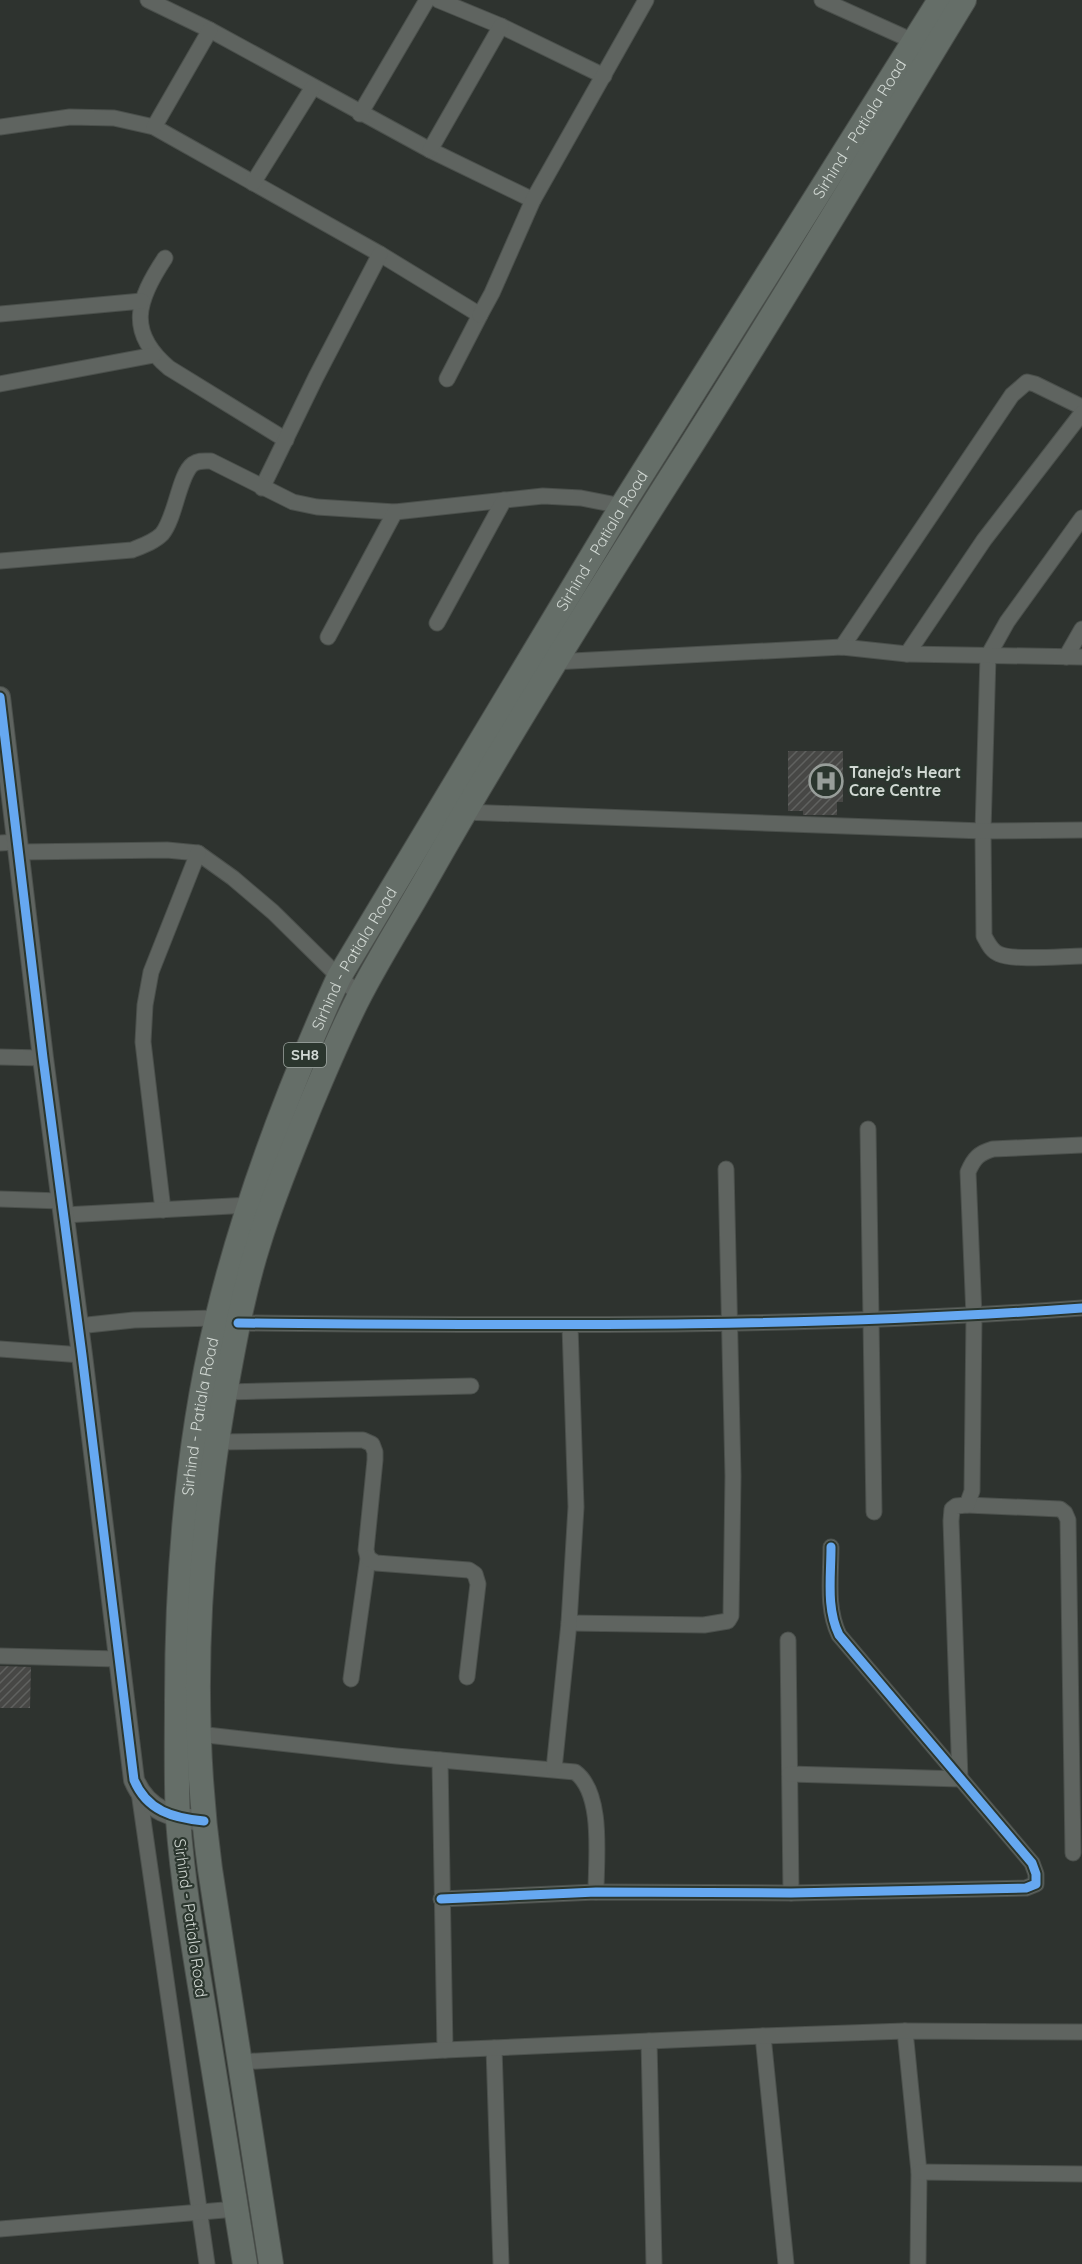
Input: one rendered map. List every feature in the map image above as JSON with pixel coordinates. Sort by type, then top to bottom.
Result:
[{"type":"main road","name":"Sirhind - Patiala Road","points":[[245,2264],[184,1884],[178,1818],[178,1595],[191,1462],[204,1382],[227,1320],[250,1205],[314,1031],[339,977],[622,506],[940,0]]},
{"type":"main road","points":[[271,2264],[204,1821],[198,1734],[203,1552],[225,1392],[227,1320],[259,1242],[287,1162],[360,995],[553,662],[686,454],[964,0]]},
{"type":"street","points":[[360,114],[427,0]]},
{"type":"street","points":[[438,0],[501,26],[604,76]]},
{"type":"street","points":[[447,379],[492,293],[534,200],[646,0]]},
{"type":"street","points":[[822,0],[913,41]]},
{"type":"street","points":[[151,1],[210,30],[360,114],[534,200]]},
{"type":"street","points":[[430,150],[501,26]]},
{"type":"street","points":[[154,127],[210,30]]},
{"type":"street","points":[[253,183],[313,87]]},
{"type":"street","points":[[0,127],[70,117],[114,118],[154,127],[380,254],[480,315]]},
{"type":"street","points":[[262,488],[380,254]]},
{"type":"street","points":[[165,258],[151,279],[142,301],[140,321],[143,337],[154,355],[169,368],[286,440]]},
{"type":"street","points":[[0,314],[142,301]]},
{"type":"street","points":[[0,384],[154,355]]},
{"type":"street","points":[[842,647],[1011,395],[1027,382],[1082,407]]},
{"type":"street","points":[[907,654],[984,540],[1082,413]]},
{"type":"street","points":[[0,561],[132,549],[148,544],[160,536],[166,527],[173,515],[186,473],[190,466],[200,460],[211,461],[293,502],[317,507],[395,512],[543,496],[581,498],[622,506]]},
{"type":"street","points":[[437,623],[504,500]]},
{"type":"street","points":[[328,637],[395,512]]},
{"type":"street","points":[[1082,518],[1007,622],[988,656],[983,831],[984,936],[989,946],[999,954],[1013,957],[1082,956]]},
{"type":"street","points":[[553,662],[842,647],[907,654],[1074,657],[1082,628]]},
{"type":"street","points":[[0,697],[13,846],[82,1355],[118,1659],[207,2264]]},
{"type":"street","points":[[464,812],[983,831],[1082,830]]},
{"type":"street","points":[[13,846],[167,850],[198,853],[233,878],[273,912],[360,995]]},
{"type":"street","points":[[163,1210],[143,1042],[145,1005],[151,972],[198,853]]},
{"type":"street","points":[[0,1057],[43,1058]]},
{"type":"street","points":[[868,1129],[869,1319],[874,1512]]},
{"type":"street","points":[[967,1504],[972,1491],[974,1316],[968,1172],[973,1160],[981,1153],[993,1149],[1082,1145]]},
{"type":"street","points":[[569,1623],[704,1625],[728,1621],[731,1616],[733,1476],[726,1169]]},
{"type":"street","points":[[0,1199],[62,1208],[163,1210],[250,1205]]},
{"type":"street","points":[[78,1326],[134,1320],[570,1326],[974,1316],[1082,1308]]},
{"type":"street","points":[[554,1769],[569,1623],[576,1507],[570,1326]]},
{"type":"street","points":[[0,1349],[82,1355]]},
{"type":"street","points":[[225,1392],[471,1386]]},
{"type":"street","points":[[217,1442],[363,1440],[372,1444],[375,1452],[366,1550],[368,1558],[351,1679]]},
{"type":"street","points":[[960,1779],[952,1509],[967,1504],[1060,1509],[1068,1520],[1073,1853]]},
{"type":"street","points":[[441,1899],[596,1892],[791,1893],[1032,1887],[1036,1884],[1036,1874],[1032,1863],[839,1635],[832,1620],[831,1548]]},
{"type":"street","points":[[368,1558],[376,1563],[469,1570],[475,1574],[478,1584],[467,1677]]},
{"type":"street","points":[[788,1640],[791,1893]]},
{"type":"street","points":[[0,1656],[118,1659]]},
{"type":"street","points":[[198,1734],[575,1772],[584,1778],[589,1789],[596,1825],[596,1892]]},
{"type":"street","points":[[440,1760],[445,2050]]},
{"type":"street","points":[[790,1774],[960,1779]]},
{"type":"street","points":[[139,1792],[153,1806],[178,1818],[204,1821]]},
{"type":"street","points":[[240,2062],[445,2050],[763,2036],[905,2031],[1082,2032]]},
{"type":"street","points":[[905,2031],[919,2172],[918,2264]]},
{"type":"street","points":[[763,2036],[786,2264]]},
{"type":"street","points":[[648,2041],[654,2264]]},
{"type":"street","points":[[494,2048],[501,2264]]},
{"type":"street","points":[[919,2172],[1082,2175]]},
{"type":"street","points":[[0,2229],[236,2209]]},
{"type":"building","points":[[788,751],[843,751],[843,802],[837,802],[837,815],[803,815],[803,811],[788,811]]},
{"type":"building","points":[[0,1666],[31,1667],[30,1708],[0,1708]]},
{"type":"cycle path","points":[[0,697],[134,1780],[146,1799],[162,1811],[182,1818],[204,1821]]},
{"type":"cycle path","points":[[238,1323],[554,1325],[766,1323],[977,1315],[1082,1308]]},
{"type":"cycle path","points":[[441,1899],[596,1892],[791,1893],[1026,1888],[1036,1884],[1036,1874],[1032,1863],[839,1635],[832,1614],[831,1547]]},
{"type":"place","name":"Taneja's Heart Care Centre","points":[[826,781]]}]
